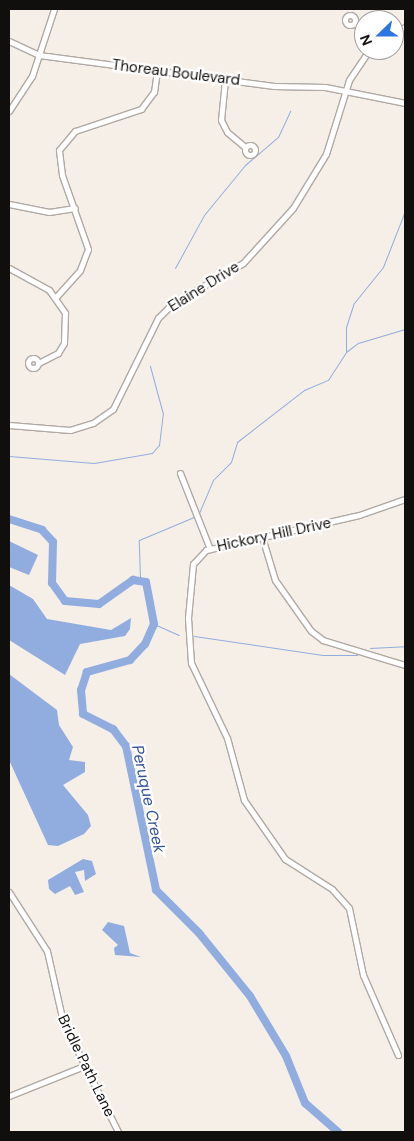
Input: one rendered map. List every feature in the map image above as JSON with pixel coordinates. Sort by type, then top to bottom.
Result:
[{"type":"street","points":[[9,111],[32,76],[54,9]]},
{"type":"street","name":"Thoreau Boulevard","points":[[9,40],[39,55],[225,80],[347,91],[405,103]]},
{"type":"street","name":"Elaine Drive","points":[[9,425],[70,430],[108,414],[128,385],[158,318],[172,304],[243,263],[293,208],[333,139],[347,91],[364,60]]},
{"type":"street","points":[[56,297],[76,276],[86,257],[86,234],[58,158],[64,139],[82,128],[141,109],[154,92],[157,71]]},
{"type":"street","points":[[225,80],[221,120],[227,132],[245,147]]},
{"type":"street","points":[[9,204],[49,212],[75,208]]},
{"type":"street","points":[[9,268],[27,274],[56,297],[67,320],[64,342],[58,353],[38,363]]},
{"type":"street","points":[[180,473],[210,549]]},
{"type":"street","name":"Hickory Hill Drive","points":[[398,1055],[363,975],[349,908],[332,889],[285,859],[250,811],[222,723],[195,674],[188,644],[191,570],[198,555],[210,549],[359,515],[405,499]]},
{"type":"street","points":[[262,537],[275,580],[311,631],[323,640],[405,665]]},
{"type":"street","name":"Bridle Path Lane","points":[[9,892],[47,951],[57,1005],[84,1066],[118,1132]]},
{"type":"street","points":[[9,1096],[84,1066]]},
{"type":"water","points":[[9,541],[38,555],[29,575],[9,567]]},
{"type":"water","points":[[9,585],[33,599],[47,619],[111,630],[131,618],[130,629],[125,636],[80,644],[65,675],[9,640]]},
{"type":"water","points":[[9,674],[57,710],[59,725],[73,747],[69,760],[85,762],[85,772],[63,785],[88,815],[91,826],[84,834],[58,846],[48,845],[9,760]]},
{"type":"water","points":[[83,859],[92,861],[96,874],[85,881],[84,870],[75,872],[84,892],[75,895],[70,886],[55,894],[49,889],[48,880]]},
{"type":"water","points":[[108,922],[124,926],[130,953],[141,957],[115,955],[114,948],[118,945],[102,930]]},
{"type":"waterway","points":[[175,268],[204,215],[245,165],[278,137],[290,111]]},
{"type":"waterway","points":[[346,351],[346,327],[354,303],[383,267],[405,211]]},
{"type":"waterway","points":[[199,513],[213,480],[231,462],[237,442],[304,390],[328,380],[346,352],[358,343],[405,329]]},
{"type":"waterway","points":[[9,456],[94,463],[152,453],[159,445],[163,414],[150,366]]},
{"type":"waterway","points":[[146,582],[140,577],[139,540],[196,516]]},
{"type":"waterway","name":"Peruque Creek","points":[[9,519],[42,530],[53,542],[52,583],[65,601],[99,604],[133,580],[146,582],[154,624],[145,644],[130,660],[87,672],[81,690],[83,714],[113,729],[126,746],[156,890],[199,933],[250,996],[286,1056],[305,1103],[338,1132]]},
{"type":"waterway","points":[[154,624],[179,635]]},
{"type":"waterway","points":[[194,636],[323,655],[357,655]]},
{"type":"waterway","points":[[370,648],[405,646]]}]
